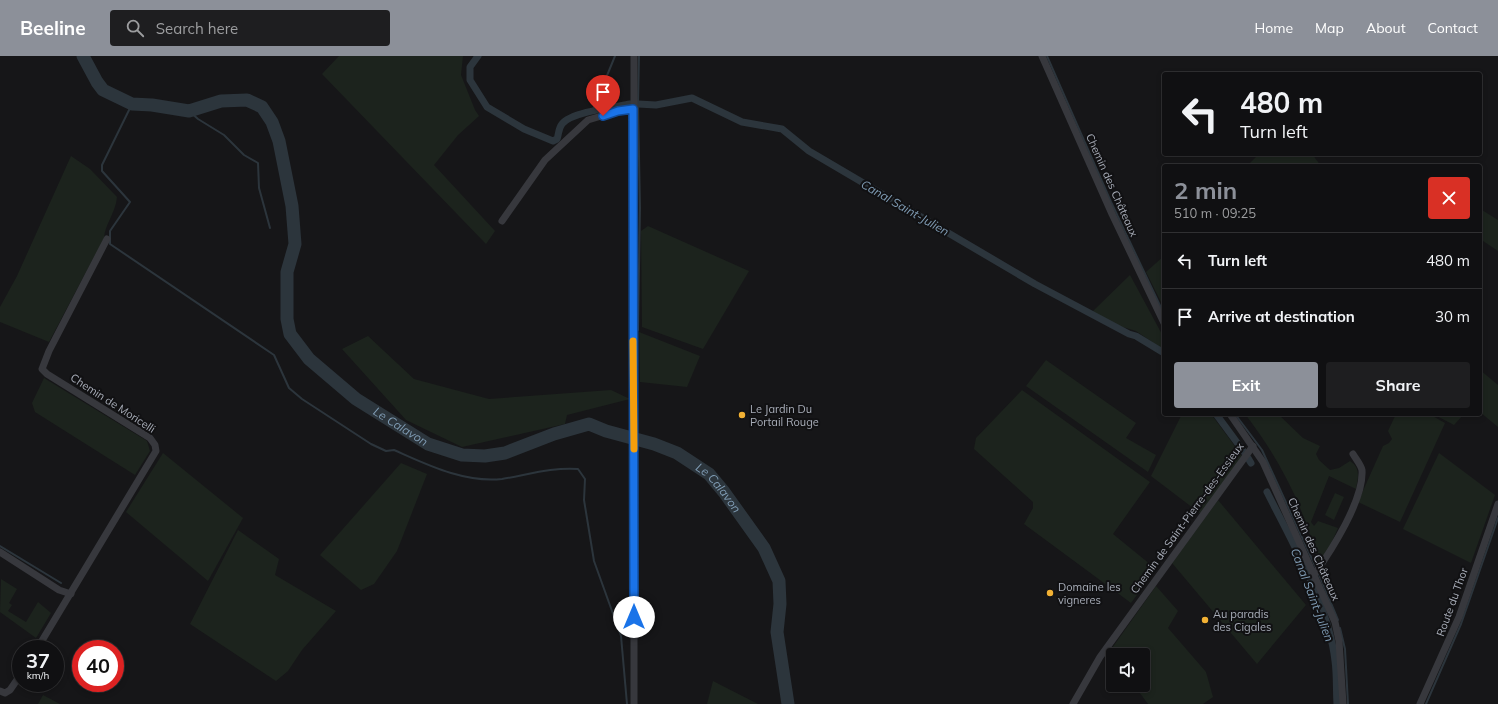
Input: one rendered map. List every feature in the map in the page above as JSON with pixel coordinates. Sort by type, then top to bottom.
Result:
[{"type":"street","points":[[634,56],[634,704]]},
{"type":"street","name":"Chemin des Châteaux","points":[[1042,56],[1112,214],[1162,319]]},
{"type":"street","points":[[502,221],[545,160],[588,120],[633,105]]},
{"type":"street","name":"Chemin de Moricelli","points":[[43,640],[156,451],[150,438],[46,374],[42,369],[49,351],[107,240]]},
{"type":"street","name":"Chemin des Châteaux","points":[[1231,416],[1263,462],[1334,622],[1339,641],[1343,704]]},
{"type":"street","name":"Chemin de Saint-Pierre-des-Essieux","points":[[1073,704],[1100,657],[1253,446]]},
{"type":"street","points":[[1314,575],[1331,550],[1360,490],[1362,469],[1353,454]]},
{"type":"street","name":"Route du Thor","points":[[1420,704],[1459,617],[1498,504]]},
{"type":"street","points":[[0,552],[59,590],[71,594]]},
{"type":"street","points":[[0,691],[5,693],[12,687]]},
{"type":"shaded area","points":[[339,56],[463,56],[461,75],[475,110],[479,116],[458,135],[434,165],[495,231],[486,244],[322,74]]},
{"type":"shaded area","points":[[71,156],[90,169],[117,197],[115,208],[106,228],[104,238],[49,342],[0,322],[0,307],[17,276]]},
{"type":"shaded area","points":[[1257,156],[1314,156],[1320,164],[1249,164]]},
{"type":"shaded area","points":[[1482,210],[1498,220],[1498,251],[1482,240]]},
{"type":"shaded area","points":[[648,226],[749,271],[703,349],[642,327],[641,231]]},
{"type":"shaded area","points":[[1162,258],[1162,304],[1146,272]]},
{"type":"shaded area","points":[[1130,275],[1162,334],[1162,349],[1136,331],[1113,324],[1092,312]]},
{"type":"shaded area","points":[[639,332],[700,356],[687,387],[640,382]]},
{"type":"shaded area","points":[[368,336],[414,379],[489,399],[611,390],[630,399],[567,415],[565,424],[462,447],[406,420],[342,349]]},
{"type":"shaded area","points":[[1046,360],[1136,423],[1126,438],[1156,455],[1148,472],[1026,386]]},
{"type":"shaded area","points":[[1482,372],[1498,385],[1498,427],[1482,414]]},
{"type":"shaded area","points":[[44,378],[147,441],[150,451],[135,475],[35,412],[32,403]]},
{"type":"shaded area","points":[[1022,390],[1150,482],[1113,534],[1156,569],[1131,603],[1024,524],[1033,508],[1033,502],[974,449],[976,438]]},
{"type":"shaded area","points":[[1181,416],[1212,416],[1242,456],[1201,514],[1151,476]]},
{"type":"shaded area","points":[[1246,416],[1280,416],[1303,438],[1320,446],[1316,454],[1319,460],[1330,470],[1339,468],[1350,461],[1356,467],[1358,474],[1356,489],[1329,476],[1311,522],[1314,526],[1318,521],[1338,528],[1329,548],[1318,563],[1313,543],[1298,503],[1280,466]]},
{"type":"shaded area","points":[[1395,416],[1433,416],[1445,423],[1400,522],[1358,502],[1383,446],[1389,443],[1392,439],[1388,431]]},
{"type":"shaded area","points":[[1437,416],[1462,416],[1454,425]]},
{"type":"shaded area","points":[[163,453],[243,518],[208,581],[126,512]]},
{"type":"shaded area","points":[[1439,453],[1495,495],[1471,563],[1403,529]]},
{"type":"shaded area","points":[[401,463],[427,474],[397,551],[374,584],[361,590],[320,555]]},
{"type":"shaded area","points":[[1335,493],[1344,497],[1334,520],[1325,515]]},
{"type":"shaded area","points":[[1218,500],[1306,605],[1257,664],[1172,563]]},
{"type":"shaded area","points":[[238,530],[279,559],[275,575],[336,611],[302,650],[288,671],[276,681],[190,624]]},
{"type":"shaded area","points":[[1,579],[17,589],[9,603],[12,605],[8,611],[26,622],[38,602],[51,613],[36,638],[0,612]]},
{"type":"shaded area","points":[[1156,586],[1178,611],[1168,628],[1206,672],[1213,697],[1203,704],[1148,704],[1139,692],[1150,692],[1150,648],[1112,648]]},
{"type":"shaded area","points":[[713,681],[758,704],[707,704]]},
{"type":"shaded area","points":[[43,695],[60,704],[38,704]]},
{"type":"waterway","name":"Le Calavon","points":[[83,56],[103,90],[132,104],[152,105],[189,111],[221,101],[247,100],[262,107],[272,122],[279,141],[292,206],[295,244],[287,272],[287,319],[290,334],[309,359],[356,399],[428,444],[462,455],[485,456],[505,453],[554,434],[589,424],[606,431],[654,444],[677,453],[709,474],[724,492],[764,548],[779,581],[780,604],[777,632],[788,704]]},
{"type":"waterway","name":"Canal Saint-Julien","points":[[478,56],[470,67],[470,80],[487,107],[524,129],[553,141],[557,139],[562,124],[574,116],[630,104]]},
{"type":"waterway","points":[[592,112],[615,56]]},
{"type":"waterway","points":[[638,330],[640,208],[638,104],[639,56]]},
{"type":"waterway","points":[[1047,56],[1111,202],[1162,310]]},
{"type":"waterway","name":"Canal Saint-Julien","points":[[638,104],[656,105],[692,98],[742,122],[782,129],[809,151],[1035,284],[1129,334],[1136,336],[1162,352]]},
{"type":"waterway","points":[[132,104],[102,165],[102,171],[130,202],[110,231],[110,244],[274,355],[289,388],[302,399],[371,444],[386,451],[394,450],[446,472],[460,476],[488,480],[502,479],[549,470],[578,469],[585,479],[584,500],[594,561],[621,636],[627,704]]},
{"type":"waterway","points":[[189,111],[198,119],[224,135],[244,155],[258,163],[259,188],[270,228]]},
{"type":"waterway","name":"Canal Saint-Julien","points":[[1217,416],[1244,452]]},
{"type":"waterway","points":[[1236,416],[1262,450],[1316,568]]},
{"type":"waterway","name":"Canal Saint-Julien","points":[[1248,458],[1251,463]]},
{"type":"waterway","name":"Canal Saint-Julien","points":[[1267,492],[1298,553],[1325,618],[1335,661],[1337,704]]},
{"type":"waterway","points":[[1426,704],[1461,624],[1498,518]]},
{"type":"waterway","points":[[0,546],[61,583]]},
{"type":"waterway","points":[[1318,572],[1338,620]]},
{"type":"waterway","points":[[1340,628],[1345,649],[1348,704]]},
{"type":"slow traffic","points":[[633,341],[634,449]]},
{"type":"place","name":"Le Jardin Du Portail Rouge","points":[[742,415]]},
{"type":"place","name":"Domaine les vigneres","points":[[1050,593]]},
{"type":"place","name":"Au paradis des Cigales","points":[[1205,620]]},
{"type":"route","points":[[603,116],[618,111],[633,109],[634,617]]}]
